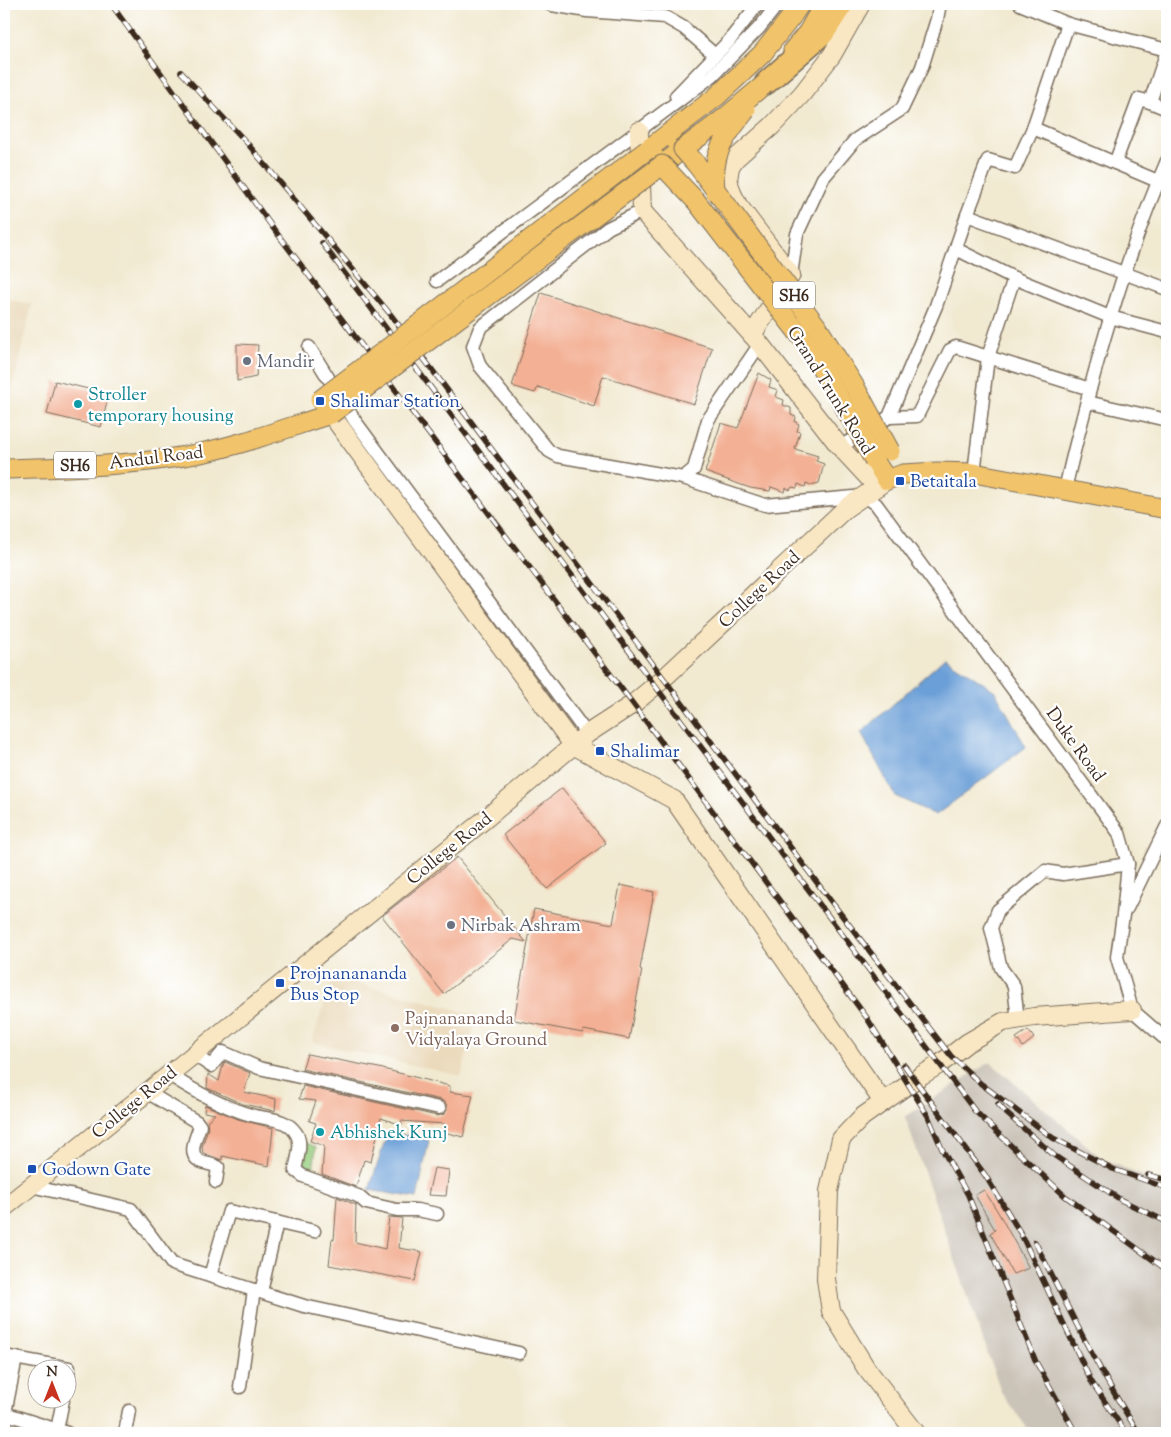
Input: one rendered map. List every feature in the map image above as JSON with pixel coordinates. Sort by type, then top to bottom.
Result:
[{"type":"highway","points":[[766,83],[823,34],[842,4]]},
{"type":"main road","points":[[326,407],[716,97],[762,54],[800,4]]},
{"type":"main road","points":[[715,191],[714,166],[724,138],[808,32],[824,4]]},
{"type":"main road","points":[[326,407],[662,165],[727,116],[766,83]]},
{"type":"main road","name":"Grand Trunk Road","points":[[669,133],[697,165],[818,328],[855,387],[882,455],[883,484]]},
{"type":"main road","name":"Grand Trunk Road","points":[[647,150],[696,201],[806,343],[838,395],[882,455]]},
{"type":"main road","name":"Andul Road","points":[[4,469],[147,461],[197,454],[239,444],[276,431],[326,407]]},
{"type":"main road","points":[[883,484],[937,472],[974,473],[1167,509]]},
{"type":"street","points":[[549,4],[587,11],[665,17],[684,28],[715,54]]},
{"type":"street","points":[[662,114],[679,92],[729,41],[758,4]]},
{"type":"street","points":[[437,281],[712,76],[759,28],[778,4]]},
{"type":"street","points":[[791,275],[738,205],[728,180],[730,167],[735,159],[772,126],[802,94],[832,55],[860,4]]},
{"type":"street","points":[[683,478],[694,468],[708,420],[791,275],[797,234],[823,178],[855,140],[902,109],[922,67],[940,4]]},
{"type":"street","points":[[1020,4],[1068,24],[1167,50],[1150,102]]},
{"type":"street","points":[[890,417],[936,306],[988,160],[1016,168],[1033,128],[1068,24]]},
{"type":"street","points":[[1115,163],[1139,99],[1167,110]]},
{"type":"street","points":[[1033,128],[1163,183]]},
{"type":"street","points":[[639,131],[642,211],[756,339],[840,447],[883,484]]},
{"type":"street","points":[[1065,490],[1110,317],[1124,273],[1163,183],[1167,161]]},
{"type":"street","points":[[642,211],[608,228],[480,328],[473,346],[480,366],[549,451],[558,456],[683,478],[765,505],[883,484]]},
{"type":"street","points":[[968,215],[1167,289]]},
{"type":"street","points":[[956,249],[1014,278],[1110,317],[1167,332]]},
{"type":"street","points":[[974,473],[988,357],[1014,278]]},
{"type":"street","points":[[309,347],[356,421],[587,734]]},
{"type":"street","points":[[840,447],[890,417],[917,416],[950,350],[956,347],[1090,388]]},
{"type":"street","points":[[1087,402],[1167,420]]},
{"type":"street","points":[[326,407],[573,745],[674,800],[888,1098]]},
{"type":"street","name":"College Road","points":[[4,1208],[484,820],[573,745],[633,704],[663,679],[846,508],[883,484]]},
{"type":"street","name":"Duke Road","points":[[883,484],[876,504],[1119,833],[1128,864],[1116,958],[1132,1010]]},
{"type":"street","points":[[1123,915],[1167,826]]},
{"type":"street","points":[[1018,1020],[1014,986],[1001,968],[991,928],[998,910],[1045,870],[1063,874],[1128,864]]},
{"type":"street","points":[[916,1433],[866,1368],[831,1311],[826,1279],[829,1191],[841,1139],[862,1117],[888,1098],[940,1064],[967,1043],[1003,1022],[1034,1017],[1132,1010],[1167,1039]]},
{"type":"street","points":[[193,1054],[211,1066],[223,1052],[259,1068],[439,1108]]},
{"type":"street","points":[[168,1074],[190,1088],[230,1108],[252,1116],[282,1120],[298,1135],[299,1150],[295,1170],[303,1176],[358,1196],[366,1203],[398,1210],[417,1210],[437,1214]]},
{"type":"street","points":[[147,1092],[197,1122],[200,1126],[192,1152],[194,1157],[201,1162],[218,1167],[216,1182]]},
{"type":"street","points":[[31,1186],[131,1209],[172,1264],[304,1306],[519,1353]]},
{"type":"street","points":[[210,1276],[229,1211],[314,1231]]},
{"type":"street","points":[[240,1387],[258,1291],[277,1222]]},
{"type":"street","points":[[28,1360],[10,1357],[4,1415],[62,1432],[63,1410]]},
{"type":"street","points":[[125,1433],[129,1411]]},
{"type":"shaded area","points":[[4,299],[32,304],[4,422]]},
{"type":"shaded area","name":"Pajnanananda Vidyalaya Ground","points":[[333,977],[477,1015],[461,1076],[312,1042]]},
{"type":"shaded area","points":[[990,1062],[1101,1158],[1167,1187],[1167,1433],[1031,1433],[1002,1394],[905,1117]]},
{"type":"green space","points":[[304,1142],[316,1147],[313,1170],[301,1167]]},
{"type":"water","points":[[945,658],[995,691],[1026,747],[936,815],[895,796],[861,733]]},
{"type":"water","points":[[388,1132],[429,1140],[417,1198],[369,1190]]},
{"type":"building","points":[[541,293],[712,348],[694,404],[603,376],[594,406],[538,387],[535,393],[512,386]]},
{"type":"building","name":"Mandir","points":[[237,344],[258,345],[256,377],[237,381]]},
{"type":"building","points":[[759,373],[771,380],[769,387],[778,390],[776,397],[784,400],[783,405],[791,408],[791,415],[796,417],[795,422],[799,424],[797,431],[800,432],[795,449],[818,456],[816,461],[824,464],[819,483],[811,485],[806,483],[805,487],[798,484],[797,488],[792,487],[790,490],[786,488],[785,492],[771,487],[770,491],[750,488],[705,472],[721,423],[738,428]]},
{"type":"building","name":"Stroller temporary housing","points":[[55,381],[109,394],[101,427],[47,414]]},
{"type":"building","points":[[562,788],[606,843],[547,889],[503,835]]},
{"type":"building","name":"Nirbak Ashram","points":[[457,857],[526,942],[513,939],[444,994],[382,916]]},
{"type":"building","points":[[620,885],[654,892],[629,1039],[584,1030],[583,1033],[514,1020],[534,909],[613,924]]},
{"type":"building","points":[[1028,1030],[1034,1038],[1023,1047],[1016,1038]]},
{"type":"building","points":[[307,1054],[379,1068],[450,1086],[450,1092],[473,1095],[463,1137],[444,1132],[445,1124],[401,1121],[402,1125],[381,1118],[371,1162],[364,1160],[356,1187],[322,1174],[324,1146],[310,1141],[316,1123],[309,1121],[316,1101],[299,1099],[303,1086],[437,1116],[445,1114],[447,1106],[441,1100],[302,1069]]},
{"type":"building","points":[[225,1062],[250,1073],[244,1092],[276,1099],[275,1111],[243,1104],[207,1088],[208,1074],[219,1081]]},
{"type":"building","points":[[205,1105],[238,1119],[273,1128],[269,1166],[222,1156],[222,1160],[203,1153],[202,1147],[208,1128],[207,1121],[215,1114],[204,1112]]},
{"type":"building","points":[[434,1168],[449,1170],[446,1196],[428,1195]]},
{"type":"building","points":[[984,1190],[1029,1268],[1013,1274],[990,1233],[995,1230],[975,1195]]},
{"type":"building","points":[[337,1197],[356,1205],[355,1242],[385,1249],[389,1217],[402,1218],[399,1248],[422,1252],[415,1281],[329,1265],[332,1239],[334,1240]]},
{"type":"tunnel","points":[[676,103],[704,133],[726,151]]},
{"type":"railway","points":[[111,4],[273,228],[633,704],[867,1018],[928,1116],[942,1149],[968,1195],[1036,1362],[1076,1433]]},
{"type":"railway","points":[[181,72],[247,143],[391,315],[833,904],[951,1056],[980,1083],[1053,1138],[1113,1169],[1167,1188]]},
{"type":"railway","points":[[322,243],[975,1111],[1065,1196],[1167,1270]]},
{"type":"railway","points":[[904,1065],[985,1175],[1021,1234],[1091,1381],[1126,1433]]},
{"type":"railway","points":[[998,1104],[1055,1156],[1121,1200],[1167,1222]]},
{"type":"railway","points":[[1148,1175],[1167,1180]]},
{"type":"railway","points":[[1035,1242],[1097,1363],[1139,1433]]},
{"type":"place","name":"Mandir","points":[[247,361]]},
{"type":"place","name":"Shalimar Station","points":[[320,401]]},
{"type":"place","name":"Stroller temporary housing","points":[[78,404]]},
{"type":"place","name":"Betaitala","points":[[900,481]]},
{"type":"place","name":"Shalimar","points":[[600,751]]},
{"type":"place","name":"Nirbak Ashram","points":[[451,925]]},
{"type":"place","name":"Projnanananda Bus Stop","points":[[280,983]]},
{"type":"place","name":"Pajnanananda Vidyalaya Ground","points":[[395,1028]]},
{"type":"place","name":"Abhishek Kunj","points":[[320,1132]]},
{"type":"place","name":"Godown Gate","points":[[32,1169]]}]
